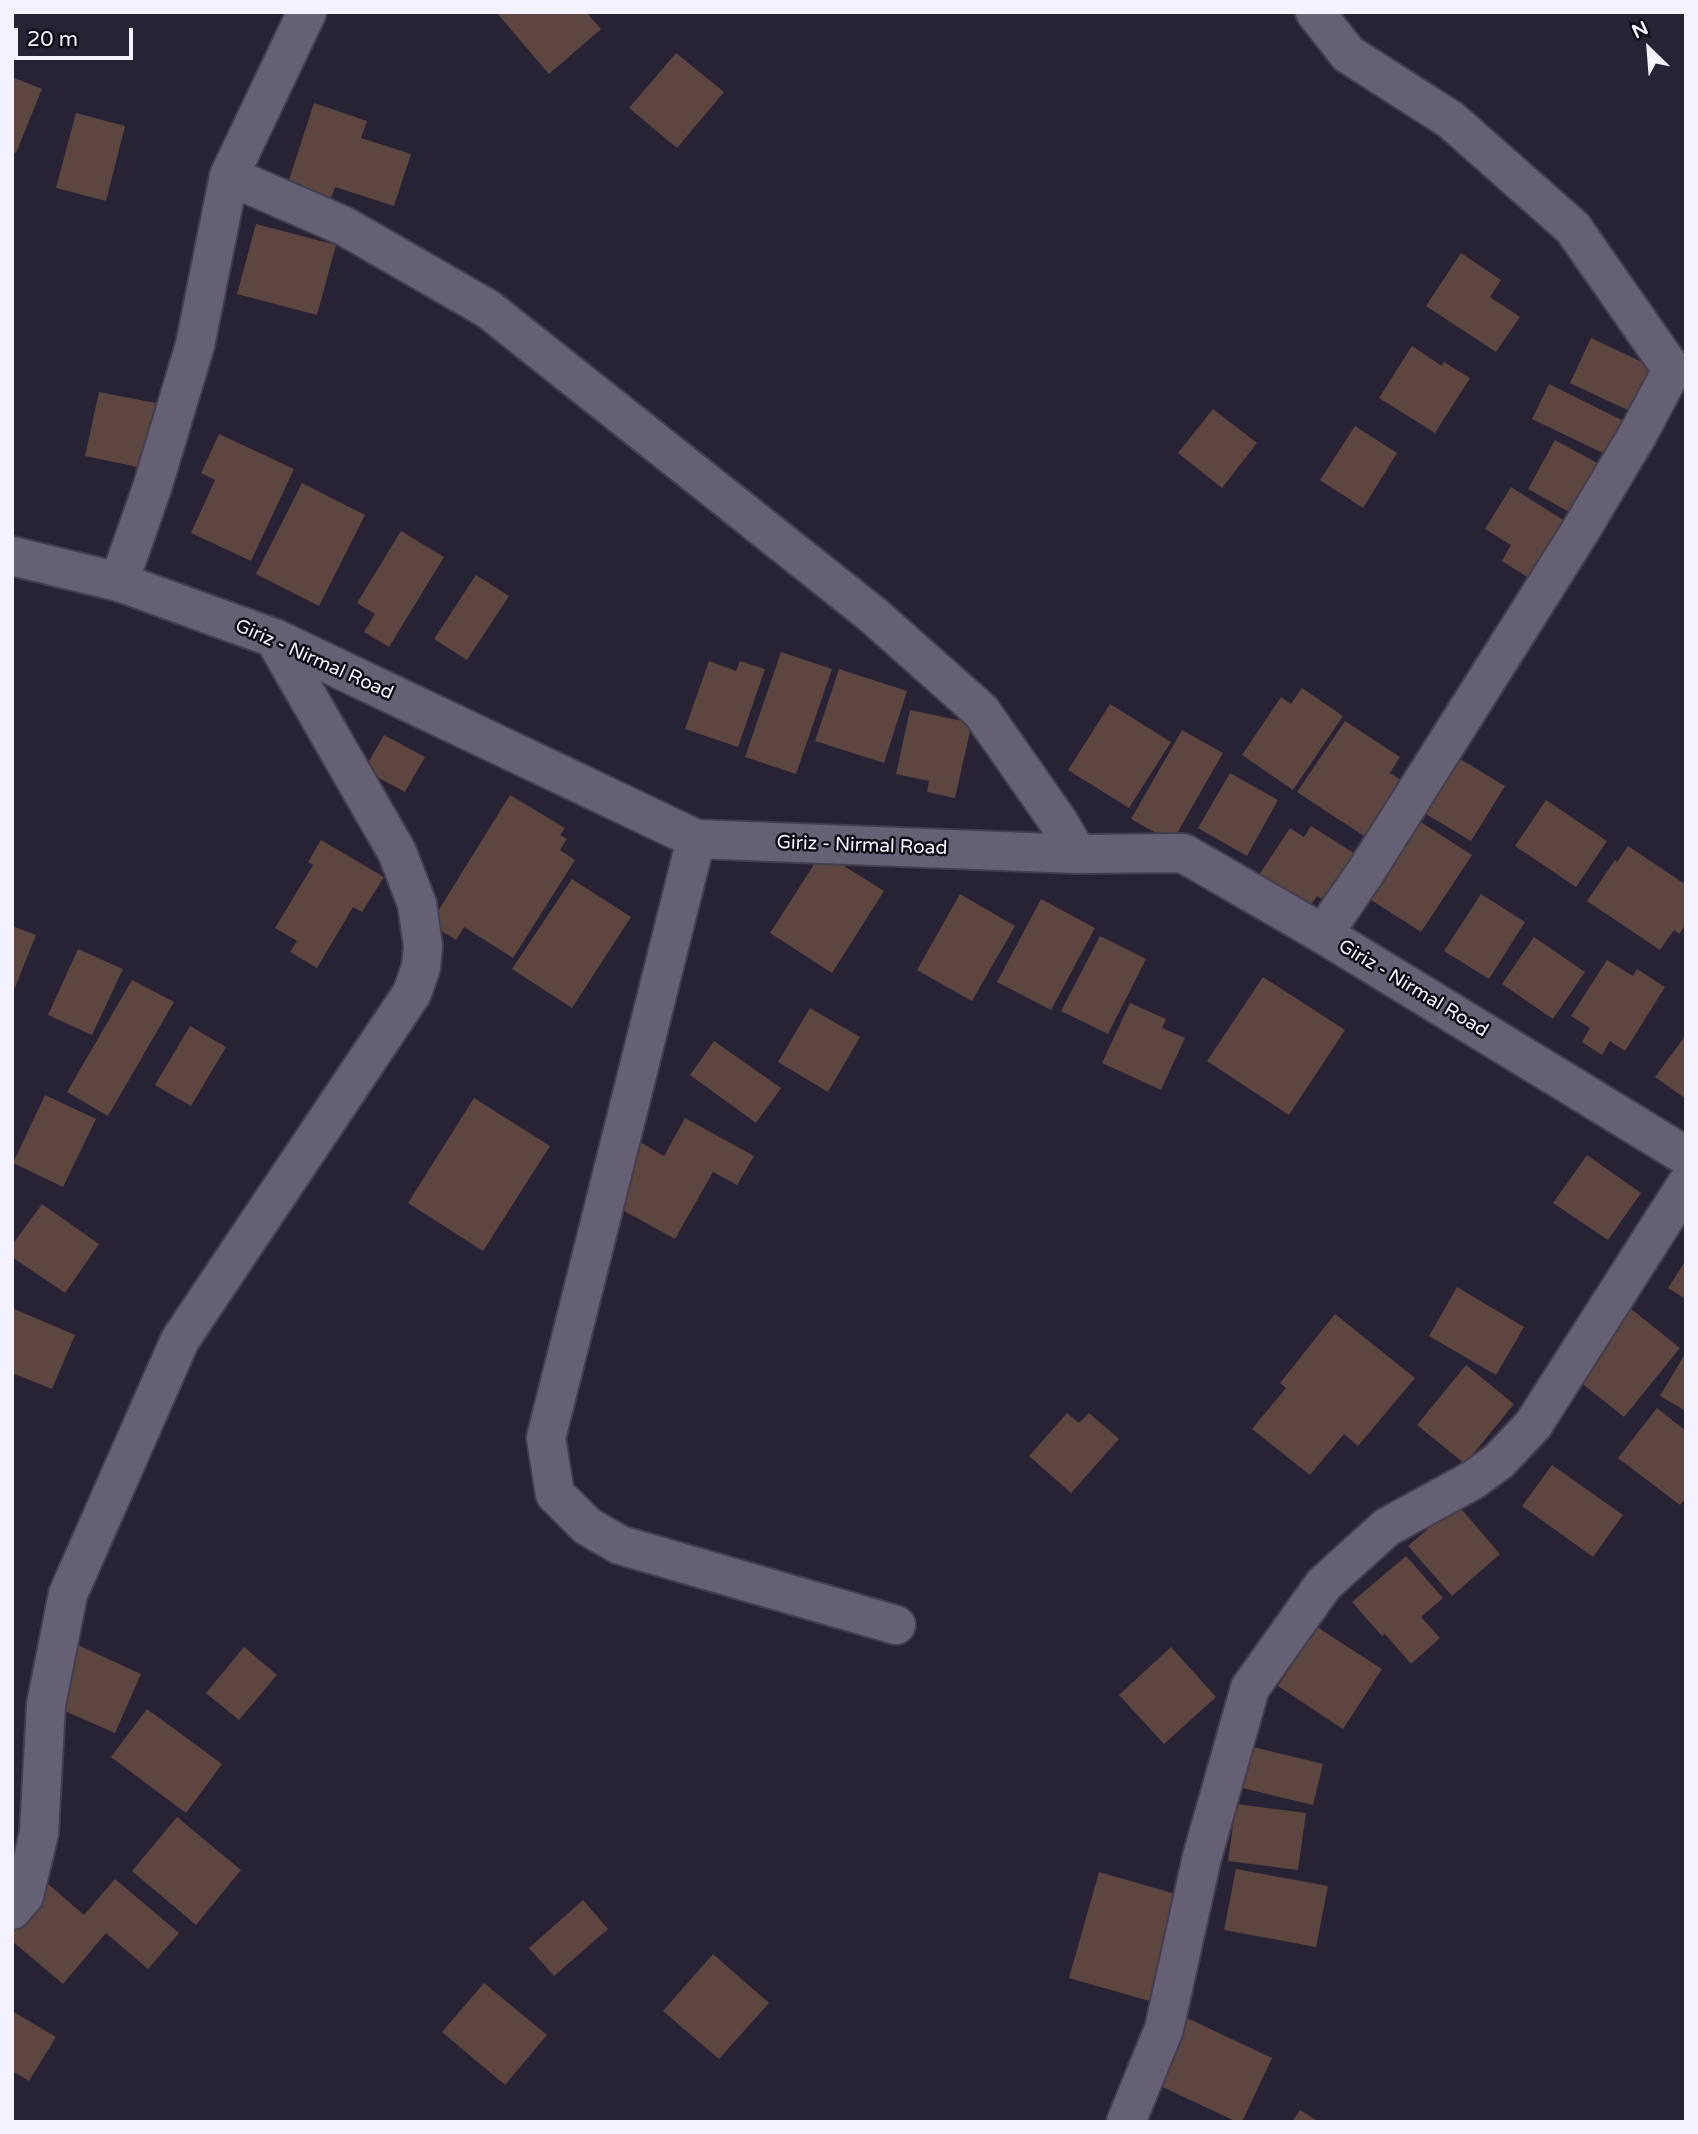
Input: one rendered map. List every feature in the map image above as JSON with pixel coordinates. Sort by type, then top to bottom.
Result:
[{"type":"street","points":[[120,582],[152,488],[195,345],[229,176],[307,12]]},
{"type":"street","points":[[1315,12],[1348,54],[1451,120],[1573,228],[1679,369],[1579,533],[1324,934]]},
{"type":"street","points":[[229,176],[344,226],[488,309],[852,598],[981,711],[1077,854]]},
{"type":"street","name":"Giriz - Nirmal Road","points":[[12,556],[120,582],[274,638],[696,839],[1077,854],[1184,853],[1324,934],[1686,1156]]},
{"type":"street","points":[[12,1910],[24,1896],[39,1833],[46,1705],[68,1594],[180,1340],[412,993],[421,967],[423,946],[417,904],[397,852],[274,638]]},
{"type":"street","points":[[696,839],[546,1438],[555,1494],[587,1526],[620,1545],[896,1625]]},
{"type":"street","points":[[1126,2122],[1164,2029],[1202,1857],[1250,1688],[1324,1584],[1387,1527],[1473,1480],[1499,1461],[1533,1425],[1686,1185]]},
{"type":"building","points":[[496,12],[586,12],[601,29],[549,74]]},
{"type":"building","points":[[676,53],[724,92],[677,148],[629,108]]},
{"type":"building","points":[[12,77],[42,89],[16,153],[12,152]]},
{"type":"building","points":[[314,103],[367,121],[361,138],[411,154],[394,206],[335,187],[328,206],[285,192]]},
{"type":"building","points":[[76,113],[125,126],[106,201],[56,188]]},
{"type":"building","points":[[256,224],[336,245],[317,315],[237,294]]},
{"type":"building","points":[[1461,253],[1501,280],[1490,297],[1520,317],[1496,352],[1426,306]]},
{"type":"building","points":[[1591,338],[1659,370],[1638,415],[1570,383]]},
{"type":"building","points":[[1412,346],[1442,366],[1444,362],[1470,378],[1435,433],[1379,398]]},
{"type":"building","points":[[1549,384],[1630,424],[1613,458],[1532,419]]},
{"type":"building","points":[[99,392],[156,403],[142,468],[85,456]]},
{"type":"building","points":[[1213,409],[1257,443],[1222,488],[1178,453]]},
{"type":"building","points":[[1355,426],[1397,453],[1363,508],[1320,480]]},
{"type":"building","points":[[219,434],[294,469],[251,561],[191,533],[215,480],[201,473]]},
{"type":"building","points":[[1555,440],[1599,464],[1571,513],[1528,489]]},
{"type":"building","points":[[302,483],[365,515],[319,606],[256,574]]},
{"type":"building","points":[[1511,487],[1568,523],[1532,580],[1502,561],[1511,545],[1485,529]]},
{"type":"building","points":[[401,531],[444,557],[389,647],[364,632],[375,614],[357,603]]},
{"type":"building","points":[[476,575],[509,596],[467,660],[434,639]]},
{"type":"building","points":[[781,652],[832,669],[796,774],[745,757]]},
{"type":"building","points":[[709,661],[736,671],[740,661],[765,669],[738,747],[685,729]]},
{"type":"building","points":[[839,669],[907,691],[884,763],[815,741]]},
{"type":"building","points":[[1302,688],[1343,716],[1293,790],[1242,755],[1281,697],[1291,704]]},
{"type":"building","points":[[1110,704],[1171,742],[1129,808],[1068,770]]},
{"type":"building","points":[[910,710],[972,723],[955,798],[927,792],[929,781],[896,774]]},
{"type":"building","points":[[1345,721],[1400,757],[1390,773],[1404,782],[1367,838],[1297,792]]},
{"type":"building","points":[[1182,730],[1223,753],[1172,842],[1131,819]]},
{"type":"building","points":[[384,735],[425,757],[405,792],[364,770]]},
{"type":"building","points":[[1460,759],[1505,786],[1471,841],[1426,814]]},
{"type":"building","points":[[1230,773],[1278,800],[1247,856],[1198,828]]},
{"type":"building","points":[[510,795],[565,828],[560,835],[567,839],[560,850],[575,860],[513,958],[464,927],[456,940],[430,924]]},
{"type":"building","points":[[1546,800],[1607,841],[1576,887],[1515,846]]},
{"type":"building","points":[[1419,821],[1472,855],[1421,932],[1368,898]]},
{"type":"building","points":[[1311,826],[1357,855],[1326,902],[1317,896],[1309,908],[1259,875],[1290,828],[1304,837]]},
{"type":"building","points":[[321,840],[384,877],[362,912],[353,907],[317,968],[290,952],[297,941],[275,928],[313,865],[308,862]]},
{"type":"building","points":[[1628,846],[1686,885],[1686,924],[1679,934],[1674,930],[1660,950],[1587,901]]},
{"type":"building","points":[[822,852],[884,891],[832,973],[770,933]]},
{"type":"building","points":[[572,879],[631,917],[572,1008],[512,969]]},
{"type":"building","points":[[960,894],[1015,926],[972,1001],[917,970]]},
{"type":"building","points":[[1481,894],[1525,922],[1489,979],[1444,951]]},
{"type":"building","points":[[1041,899],[1095,928],[1051,1010],[997,982]]},
{"type":"building","points":[[12,926],[36,935],[12,995]]},
{"type":"building","points":[[1100,936],[1146,959],[1108,1034],[1061,1011]]},
{"type":"building","points":[[1534,937],[1585,972],[1553,1019],[1502,984]]},
{"type":"building","points":[[78,949],[123,969],[92,1035],[48,1015]]},
{"type":"building","points":[[1607,960],[1633,976],[1637,969],[1665,987],[1625,1051],[1610,1041],[1602,1055],[1582,1042],[1590,1028],[1571,1016]]},
{"type":"building","points":[[1263,977],[1345,1030],[1289,1115],[1207,1061]]},
{"type":"building","points":[[132,980],[174,1002],[108,1116],[67,1092]]},
{"type":"building","points":[[1130,1003],[1166,1019],[1162,1028],[1185,1038],[1161,1090],[1102,1063]]},
{"type":"building","points":[[810,1008],[860,1037],[828,1092],[778,1062]]},
{"type":"building","points":[[190,1026],[226,1047],[191,1106],[155,1085]]},
{"type":"building","points":[[1686,1035],[1686,1099],[1655,1077]]},
{"type":"building","points":[[714,1041],[781,1088],[756,1123],[690,1075]]},
{"type":"building","points":[[45,1095],[96,1119],[63,1187],[13,1163]]},
{"type":"building","points":[[474,1098],[550,1146],[483,1251],[408,1203]]},
{"type":"building","points":[[685,1118],[754,1156],[737,1185],[713,1172],[675,1239],[606,1201],[640,1142],[664,1156]]},
{"type":"building","points":[[1587,1155],[1641,1193],[1608,1240],[1553,1203]]},
{"type":"building","points":[[42,1204],[99,1244],[65,1293],[12,1257],[12,1245]]},
{"type":"building","points":[[1686,1260],[1686,1299],[1668,1288]]},
{"type":"building","points":[[1457,1287],[1524,1327],[1496,1375],[1429,1336]]},
{"type":"building","points":[[1625,1304],[1680,1348],[1624,1417],[1569,1373]]},
{"type":"building","points":[[12,1308],[75,1335],[52,1389],[12,1373]]},
{"type":"building","points":[[1335,1314],[1415,1378],[1358,1446],[1344,1434],[1310,1475],[1252,1429],[1286,1388],[1280,1383]]},
{"type":"building","points":[[1686,1352],[1686,1411],[1660,1396]]},
{"type":"building","points":[[1466,1365],[1514,1404],[1465,1464],[1417,1425]]},
{"type":"building","points":[[1657,1408],[1686,1431],[1686,1498],[1680,1505],[1618,1458]]},
{"type":"building","points":[[1067,1413],[1079,1423],[1089,1413],[1119,1439],[1071,1493],[1029,1456]]},
{"type":"building","points":[[1552,1465],[1623,1515],[1593,1557],[1522,1506]]},
{"type":"building","points":[[1457,1504],[1500,1554],[1452,1596],[1408,1546]]},
{"type":"building","points":[[1406,1556],[1443,1598],[1421,1617],[1440,1638],[1411,1664],[1352,1602]]},
{"type":"building","points":[[1317,1627],[1382,1669],[1343,1729],[1278,1686]]},
{"type":"building","points":[[78,1645],[141,1674],[115,1733],[51,1705]]},
{"type":"building","points":[[244,1647],[277,1675],[239,1720],[206,1693]]},
{"type":"building","points":[[1171,1647],[1216,1697],[1164,1744],[1119,1695]]},
{"type":"building","points":[[147,1709],[222,1764],[186,1813],[111,1757]]},
{"type":"building","points":[[1249,1746],[1323,1764],[1313,1805],[1238,1787]]},
{"type":"building","points":[[1236,1804],[1306,1813],[1298,1870],[1228,1861]]},
{"type":"building","points":[[177,1817],[241,1870],[196,1925],[132,1871]]},
{"type":"building","points":[[1236,1869],[1328,1886],[1316,1947],[1224,1930]]},
{"type":"building","points":[[1099,1872],[1183,1896],[1153,2002],[1069,1978]]},
{"type":"building","points":[[115,1879],[179,1933],[148,1969],[106,1933],[63,1984],[12,1941],[12,1924],[47,1883],[84,1915]]},
{"type":"building","points":[[583,1900],[608,1929],[554,1976],[529,1948]]},
{"type":"building","points":[[713,1954],[769,2003],[719,2059],[663,2011]]},
{"type":"building","points":[[484,1983],[547,2035],[505,2085],[442,2032]]},
{"type":"building","points":[[12,2011],[56,2037],[29,2081],[12,2071]]},
{"type":"building","points":[[1185,2017],[1272,2058],[1242,2122],[1154,2083]]},
{"type":"building","points":[[1300,2110],[1319,2122],[1292,2122]]}]
